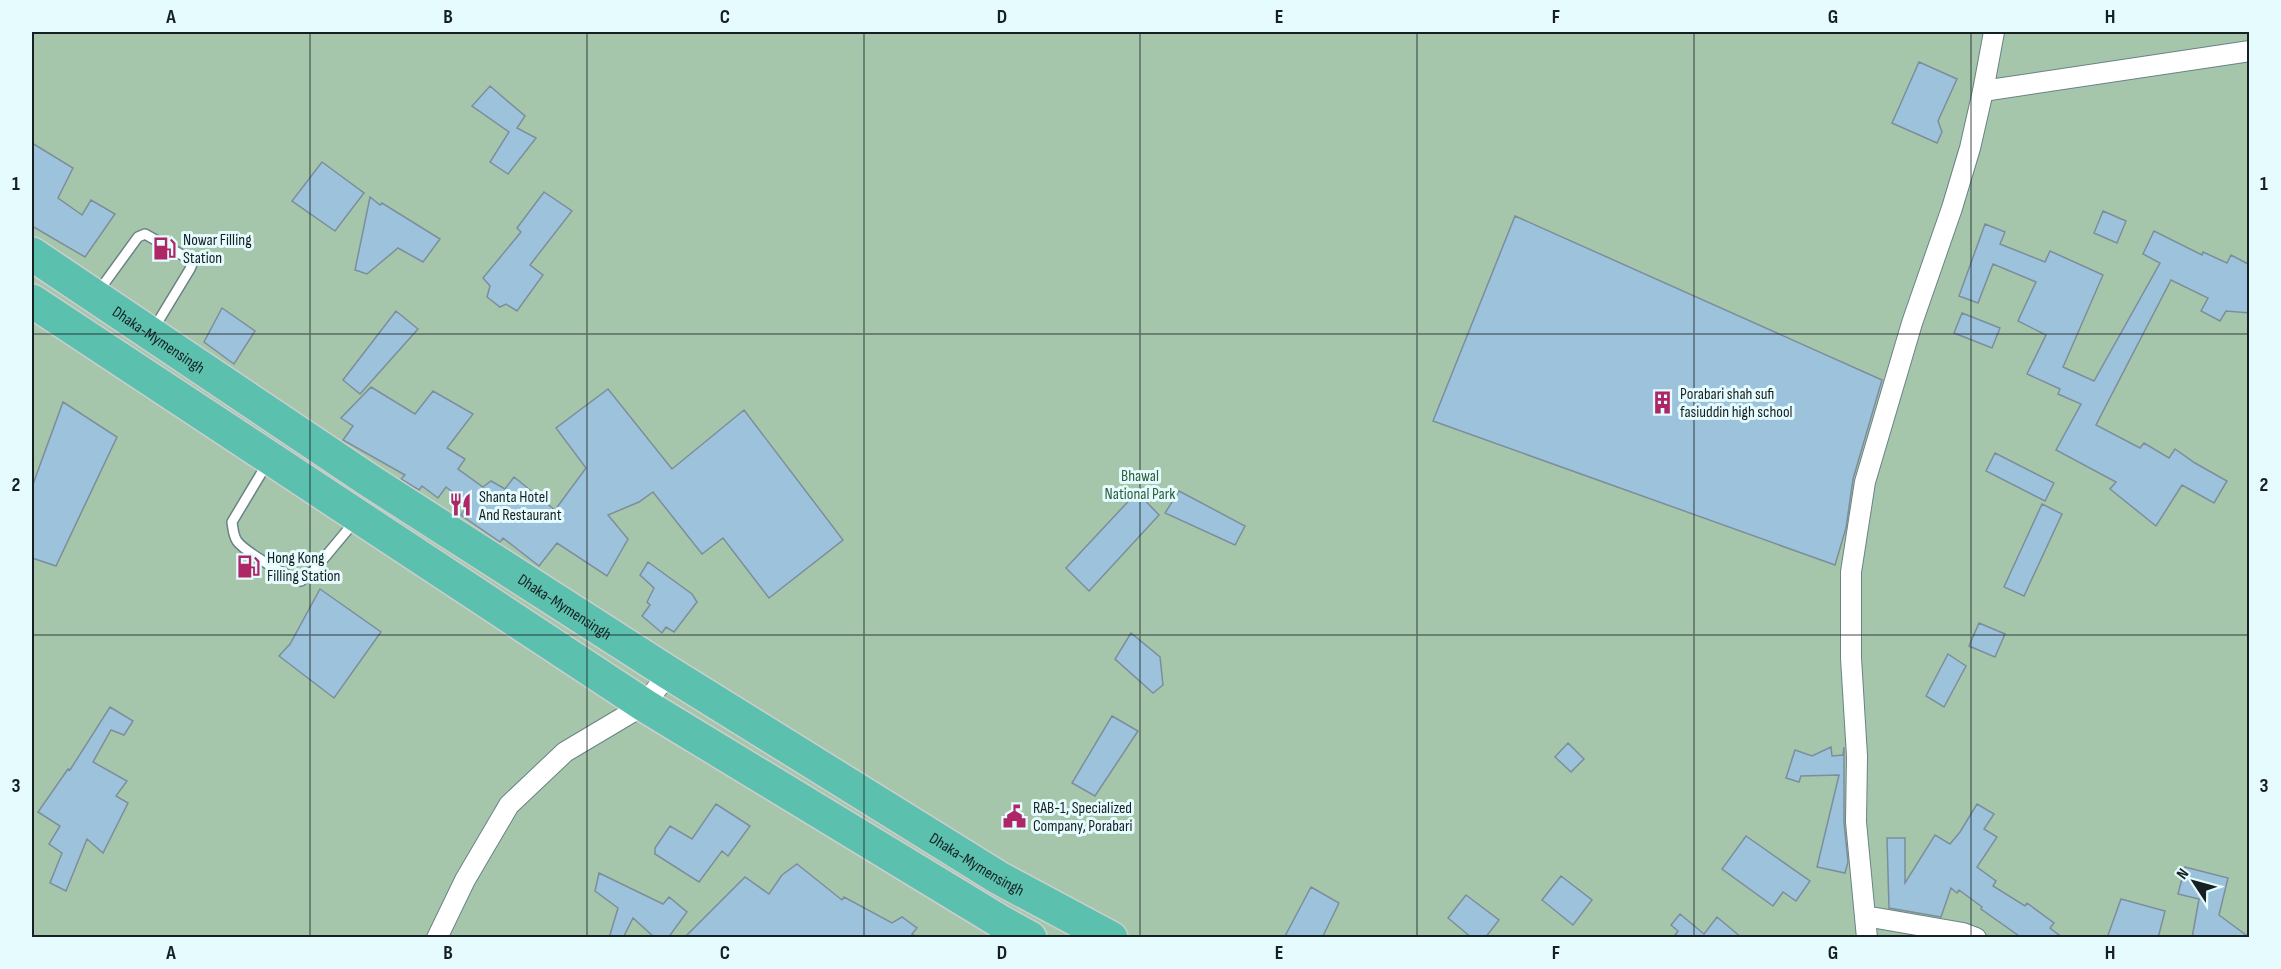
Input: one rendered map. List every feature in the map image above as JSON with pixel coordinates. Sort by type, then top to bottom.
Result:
[{"type":"highway","name":"Dhaka-Mymensingh","points":[[32,254],[370,481],[669,673],[999,878],[1111,938]]},
{"type":"highway","points":[[32,301],[644,705],[1030,938]]},
{"type":"street","points":[[1867,938],[1856,822],[1857,756],[1851,658],[1851,572],[1865,482],[1912,323],[1970,148],[1994,32]]},
{"type":"street","points":[[1983,91],[2250,51]]},
{"type":"street","points":[[437,938],[465,880],[509,805],[565,752],[644,705],[669,673]]},
{"type":"street","points":[[1865,916],[1963,933],[1976,938]]},
{"type":"lane","points":[[95,297],[138,237],[145,234],[189,259],[192,264],[190,269],[150,334]]},
{"type":"lane","points":[[270,459],[232,522],[237,542],[269,565],[293,579],[302,581],[359,517]]},
{"type":"green space","name":"Bhawal National Park","points":[[32,32],[2249,32],[2249,937],[32,937]]},
{"type":"building","points":[[1919,62],[1957,79],[1938,121],[1942,132],[1937,143],[1892,123]]},
{"type":"building","points":[[490,86],[525,116],[517,128],[536,138],[508,174],[490,162],[509,132],[472,106]]},
{"type":"building","points":[[32,143],[73,168],[58,198],[82,215],[91,200],[115,214],[85,257],[32,226]]},
{"type":"building","points":[[322,162],[364,193],[335,231],[292,201]]},
{"type":"building","points":[[544,192],[572,211],[530,265],[543,275],[517,311],[506,304],[500,307],[487,297],[490,286],[483,278],[521,232],[517,228]]},
{"type":"building","points":[[370,197],[440,239],[423,262],[398,248],[367,274],[355,270]]},
{"type":"building","points":[[2103,211],[2126,221],[2117,243],[2094,233]]},
{"type":"building","name":"Porabari shah sufi fasiuddin high school","points":[[1515,216],[1882,380],[1853,479],[1846,528],[1835,565],[1433,421]]},
{"type":"building","points":[[1985,224],[2005,232],[2000,244],[2045,262],[2050,251],[2103,275],[2063,367],[2094,381],[2160,263],[2143,254],[2154,231],[2202,255],[2203,252],[2227,263],[2231,255],[2250,265],[2250,313],[2226,311],[2220,321],[2201,311],[2208,298],[2171,280],[2096,425],[2140,448],[2144,443],[2169,458],[2175,449],[2227,481],[2214,503],[2182,485],[2156,526],[2110,489],[2116,482],[2056,450],[2081,404],[2058,394],[2060,389],[2027,374],[2046,335],[2018,321],[2036,282],[1993,264],[1978,303],[1959,296]]},
{"type":"building","points":[[222,308],[255,331],[234,364],[204,342]]},
{"type":"building","points":[[396,311],[418,329],[360,394],[343,380]]},
{"type":"building","points":[[1962,313],[2000,328],[1992,348],[1954,333]]},
{"type":"building","points":[[371,387],[415,414],[433,391],[473,414],[447,448],[465,459],[458,469],[483,487],[491,481],[505,489],[514,477],[555,510],[586,468],[556,428],[608,389],[672,469],[744,410],[843,540],[769,598],[723,538],[702,554],[653,492],[639,502],[608,515],[628,539],[607,576],[557,543],[539,566],[503,538],[500,542],[461,515],[468,504],[446,487],[438,498],[422,486],[419,490],[401,479],[405,475],[343,440],[353,426],[341,418]]},
{"type":"building","points":[[63,402],[117,437],[56,566],[32,558],[32,487]]},
{"type":"building","points":[[1995,453],[2054,483],[2045,501],[1986,471]]},
{"type":"building","points":[[1179,491],[1245,526],[1235,545],[1165,513]]},
{"type":"building","points":[[1137,492],[1159,515],[1089,591],[1066,568]]},
{"type":"building","points":[[2042,504],[2062,514],[2024,596],[2004,587]]},
{"type":"building","points":[[648,562],[692,594],[697,602],[674,632],[666,627],[662,633],[642,616],[650,605],[647,602],[654,588],[640,575]]},
{"type":"building","points":[[320,589],[381,632],[334,698],[279,656],[290,644]]},
{"type":"building","points":[[1979,623],[2005,634],[1995,657],[1969,646]]},
{"type":"building","points":[[1131,633],[1160,657],[1163,685],[1153,693],[1115,659]]},
{"type":"building","points":[[1948,654],[1966,666],[1944,707],[1926,696]]},
{"type":"building","points":[[110,707],[133,721],[124,735],[111,730],[93,762],[127,781],[116,796],[128,803],[103,853],[87,839],[66,891],[50,883],[62,853],[49,844],[60,826],[38,812],[68,769],[70,770]]},
{"type":"building","points":[[1112,716],[1138,731],[1095,796],[1072,783]]},
{"type":"building","points":[[1568,743],[1584,759],[1571,772],[1555,757]]},
{"type":"building","points":[[1831,747],[1832,756],[1843,755],[1844,747],[1844,822],[1848,862],[1845,873],[1817,867],[1839,775],[1801,776],[1799,782],[1786,778],[1795,750],[1812,756]]},
{"type":"building","points":[[716,804],[750,826],[728,856],[722,851],[699,882],[655,854],[655,848],[670,826],[692,839]]},
{"type":"building","points":[[1977,804],[1994,814],[1984,829],[1997,837],[1977,867],[1996,881],[1993,886],[2025,906],[2027,903],[2054,923],[2050,928],[2063,938],[2022,938],[1959,890],[1957,893],[1951,888],[1941,917],[1889,908],[1887,838],[1905,838],[1905,883],[1935,835],[1950,844]]},
{"type":"building","points":[[1746,836],[1810,881],[1796,901],[1783,892],[1773,906],[1722,869]]},
{"type":"building","points":[[797,864],[842,900],[844,897],[892,923],[902,917],[917,928],[912,934],[918,938],[684,938],[745,877],[769,894],[782,875]]},
{"type":"building","points":[[2185,867],[2228,878],[2219,915],[2250,938],[2192,938],[2199,899],[2178,894]]},
{"type":"building","points":[[599,873],[663,904],[669,897],[687,912],[668,938],[655,938],[633,918],[623,938],[609,938],[618,908],[595,891]]},
{"type":"building","points":[[1561,876],[1592,900],[1573,925],[1542,900]]},
{"type":"building","points":[[1311,887],[1339,903],[1322,938],[1284,938]]},
{"type":"building","points":[[1466,895],[1499,920],[1485,938],[1472,938],[1448,918]]},
{"type":"building","points":[[2121,899],[2165,911],[2158,938],[2107,938]]},
{"type":"building","points":[[1680,914],[1704,934],[1717,917],[1742,938],[1673,938],[1678,931],[1671,925]]},
{"type":"place","name":"Nowar Filling Station","points":[[165,248]]},
{"type":"place","name":"Porabari shah sufi fasiuddin high school","points":[[1662,402]]},
{"type":"place","name":"Shanta Hotel And Restaurant","points":[[461,505]]},
{"type":"place","name":"Hong Kong Filling Station","points":[[249,566]]},
{"type":"place","name":"RAB-1, Specialized Company, Porabari","points":[[1015,816]]}]
